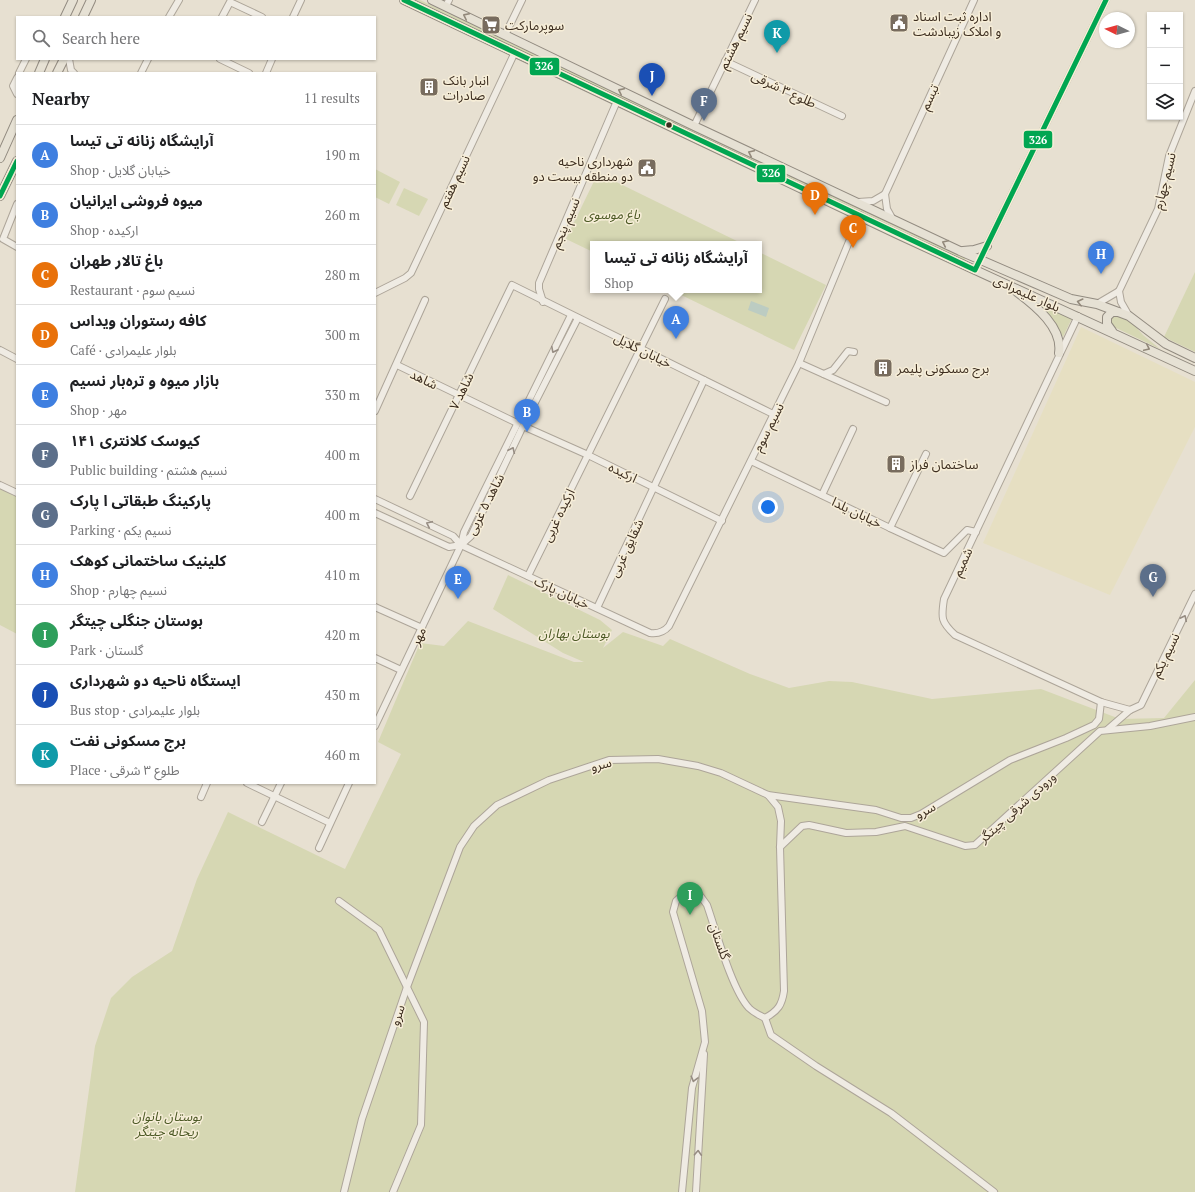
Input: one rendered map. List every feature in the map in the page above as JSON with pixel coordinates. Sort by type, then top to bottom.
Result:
[{"type":"main road","points":[[65,16],[73,0]]},
{"type":"main road","points":[[83,16],[91,0]]},
{"type":"main road","name":"بلوار علیمرادی","points":[[404,0],[975,270],[1195,371]]},
{"type":"main road","name":"بلوار علیمرادی","points":[[432,0],[448,3],[505,35],[960,251],[1071,299],[1097,304],[1129,316],[1166,344],[1195,358]]},
{"type":"main road","points":[[40,72],[46,60]]},
{"type":"main road","points":[[58,72],[64,60]]},
{"type":"main road","points":[[0,158],[16,122]]},
{"type":"main road","points":[[0,196],[16,163]]},
{"type":"main road","points":[[960,251],[974,250],[988,246]]},
{"type":"main road","points":[[1007,284],[1030,302],[1045,317],[1057,334],[1060,344],[1059,353]]},
{"type":"main road","points":[[1112,332],[1107,324],[1107,317],[1112,312],[1118,312]]},
{"type":"street","points":[[170,16],[179,0]]},
{"type":"street","points":[[293,16],[301,0]]},
{"type":"street","points":[[505,35],[522,0]]},
{"type":"street","name":"نسیم هشتم","points":[[694,126],[754,0]]},
{"type":"street","name":"تبسم","points":[[885,194],[974,0]]},
{"type":"street","points":[[975,270],[988,246],[1106,0]]},
{"type":"street","points":[[223,16],[230,2],[260,16]]},
{"type":"street","name":"نسیم هفتم","points":[[376,292],[411,273],[515,52]]},
{"type":"street","points":[[20,72],[26,60]]},
{"type":"street","points":[[68,60],[74,72]]},
{"type":"street","points":[[142,72],[148,60]]},
{"type":"street","points":[[222,60],[247,72]]},
{"type":"street","points":[[266,72],[272,60]]},
{"type":"street","name":"طلوع ۳ شرقی","points":[[725,61],[842,116]]},
{"type":"street","points":[[16,81],[14,86],[16,91]]},
{"type":"street","name":"نسیم چهارم","points":[[1119,291],[1158,209],[1169,156],[1195,91]]},
{"type":"street","name":"نسیم پنجم","points":[[543,302],[539,289],[539,283],[617,102]]},
{"type":"street","points":[[857,202],[873,201],[885,194],[888,209],[892,218]]},
{"type":"street","points":[[16,206],[3,239],[16,246]]},
{"type":"street","name":"نسیم سوم","points":[[664,631],[669,626],[775,415],[799,363],[860,216]]},
{"type":"street","name":"خیابان گلایل","points":[[512,286],[775,415]]},
{"type":"street","name":"شاهد ۷","points":[[410,496],[512,286]]},
{"type":"street","points":[[1097,304],[1119,291],[1121,302],[1129,316]]},
{"type":"street","points":[[641,349],[665,299]]},
{"type":"street","points":[[376,409],[425,300]]},
{"type":"street","name":"شاهد ۵ غربی","points":[[461,545],[464,532],[572,315]]},
{"type":"street","name":"شمیم","points":[[1078,316],[1059,353],[944,599],[942,615],[944,625],[955,635],[1101,702],[1130,710]]},
{"type":"street","name":"شاهد ۵ غربی","points":[[461,545],[471,536],[523,426],[578,318]]},
{"type":"street","name":"ارکیده غربی","points":[[528,576],[641,349]]},
{"type":"street","points":[[0,350],[16,358]]},
{"type":"street","points":[[824,374],[833,370],[848,350],[854,352]]},
{"type":"street","points":[[799,363],[886,402]]},
{"type":"street","name":"شاهد","points":[[397,365],[517,423]]},
{"type":"street","name":"شقایق غربی","points":[[598,608],[704,380]]},
{"type":"street","name":"ارکیده","points":[[523,426],[588,455],[722,521]]},
{"type":"street","points":[[822,495],[853,429]]},
{"type":"street","name":"خیابان یلدا","points":[[751,461],[890,528],[926,454]]},
{"type":"street","points":[[0,485],[16,493]]},
{"type":"street","name":"خیابان پارک","points":[[376,499],[453,536],[461,545],[650,633],[659,633],[664,631]]},
{"type":"street","name":"خیابان پارک","points":[[376,513],[449,547],[461,545]]},
{"type":"street","points":[[890,528],[944,553],[967,530],[976,532]]},
{"type":"street","name":"مهر","points":[[376,724],[461,545]]},
{"type":"street","name":"نسیم یکم","points":[[1108,729],[1130,710],[1141,705],[1195,594]]},
{"type":"street","points":[[376,607],[422,628]]},
{"type":"street","points":[[376,658],[401,670]]},
{"type":"street","name":"سرو","points":[[344,1192],[362,1119],[407,987],[460,847],[474,826],[497,804],[549,780],[609,760],[658,760],[698,766],[721,773],[768,795],[876,810],[901,818],[911,818],[922,814],[1010,760],[1089,728],[1099,720],[1101,702]]},
{"type":"street","name":"ورودی شرقی چیتگر","points":[[780,847],[802,826],[809,825],[846,833],[876,832],[905,826],[965,846],[975,845],[1100,731],[1150,726],[1195,717]]},
{"type":"street","points":[[1089,728],[1100,731]]},
{"type":"street","points":[[200,797],[206,784]]},
{"type":"street","points":[[249,784],[330,823]]},
{"type":"street","points":[[262,822],[280,784]]},
{"type":"street","points":[[319,848],[348,784]]},
{"type":"street","points":[[768,795],[778,807],[781,820],[780,847],[784,991],[782,1003],[776,1013],[765,1018],[771,1035],[816,1066],[891,1113],[994,1192]]},
{"type":"street","name":"گلستان","points":[[682,1192],[692,1088],[705,1042],[702,1011],[674,912],[676,901],[685,893],[693,892],[699,894],[707,906],[739,993],[749,1008],[756,1014],[765,1018]]},
{"type":"street","points":[[340,901],[379,930],[424,1022],[421,1125],[393,1192]]},
{"type":"street","points":[[696,1192],[705,1042]]},
{"type":"shaded area","points":[[751,301],[769,308],[766,317],[748,310]]},
{"type":"shaded area","points":[[1081,327],[1195,382],[1195,427],[1110,595],[983,543]]},
{"type":"green space","points":[[413,0],[420,0],[966,257],[965,260]]},
{"type":"green space","points":[[376,170],[400,182],[389,204],[376,198]]},
{"type":"green space","name":"باغ موسوی","points":[[598,173],[737,241],[590,241],[590,251],[566,239]]},
{"type":"green space","points":[[404,188],[428,199],[419,216],[396,205]]},
{"type":"green space","points":[[762,253],[826,285],[794,350],[677,293],[762,293]]},
{"type":"green space","points":[[1195,272],[1195,352],[1164,337]]},
{"type":"green space","points":[[1030,298],[1072,318],[1063,337],[1049,316]]},
{"type":"green space","points":[[1113,313],[1124,314],[1143,335],[1160,349],[1112,326],[1109,322]]},
{"type":"green space","points":[[0,489],[16,497],[16,633],[0,625]]},
{"type":"green space","points":[[508,575],[600,620],[612,630],[603,648],[623,632],[663,646],[670,639],[750,674],[789,688],[829,681],[852,682],[932,699],[1041,689],[1120,719],[1164,718],[1195,680],[1195,1192],[75,1192],[95,1046],[111,998],[132,977],[172,951],[197,879],[228,812],[345,869],[401,754],[378,742],[420,643],[444,646],[468,621],[574,662],[584,662],[563,653],[493,609]]},
{"type":"transit line","name":"326","points":[[404,0],[975,270],[1106,0]]},
{"type":"transit line","name":"326","points":[[0,196],[16,163]]},
{"type":"place","name":"اداره ثبت اسناد و املاک زیبادشت","points":[[899,23]]},
{"type":"place","name":"سوپرمارکت","points":[[491,25]]},
{"type":"place","name":"برج مسکونی نفت","points":[[777,53]]},
{"type":"place","name":"انبار بانک صادرات","points":[[429,87]]},
{"type":"place","name":"ایستگاه ناحیه دو شهرداری","points":[[652,96]]},
{"type":"place","name":"کیوسک کلانتری ۱۴۱","points":[[704,121]]},
{"type":"place","name":"شهرداری ناحیه دو منطقه بیست دو","points":[[647,168]]},
{"type":"place","name":"کافه رستوران ویداس","points":[[815,215]]},
{"type":"place","name":"باغ تالار طهران","points":[[853,248]]},
{"type":"place","name":"کلینیک ساختمانی کوهک","points":[[1101,274]]},
{"type":"place","name":"آرایشگاه زنانه تی تیسا","points":[[676,339]]},
{"type":"place","name":"برج مسکونی پلیمر","points":[[883,368]]},
{"type":"place","name":"میوه فروشی ایرانیان","points":[[527,432]]},
{"type":"place","name":"ساختمان فراز","points":[[896,464]]},
{"type":"place","name":"پارکینگ طبقاتی ا پارک","points":[[1153,597]]},
{"type":"place","name":"بازار میوه و تره‌بار نسیم","points":[[458,599]]},
{"type":"place","name":"بوستان جنگلی چیتگر","points":[[690,915]]},
{"type":"park label","name":"بوستان بهاران","points":[[574,633]]},
{"type":"park label","name":"بوستان بانوان ریحانه چیتگر","points":[[167,1124]]}]
